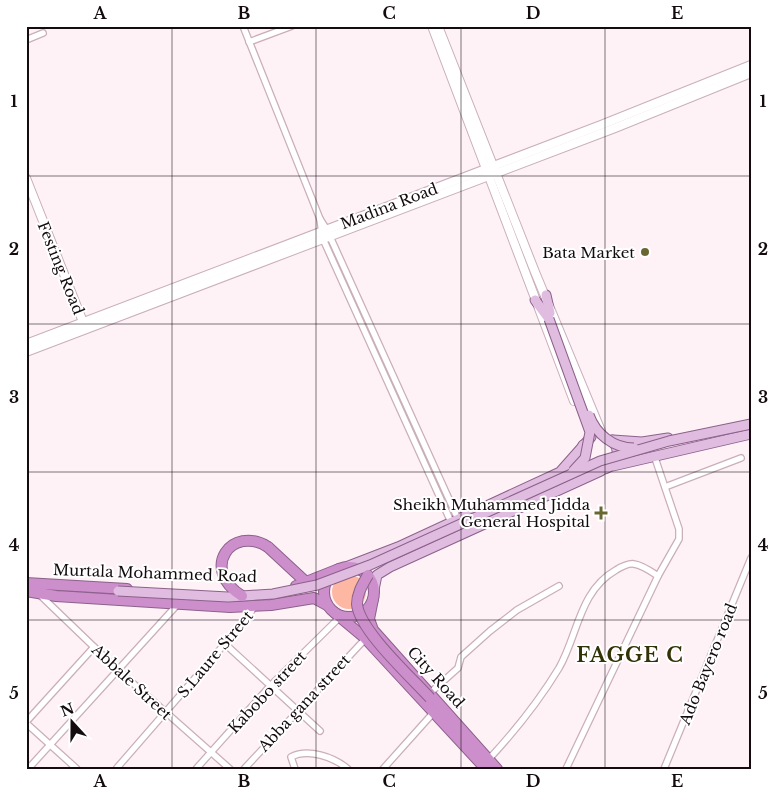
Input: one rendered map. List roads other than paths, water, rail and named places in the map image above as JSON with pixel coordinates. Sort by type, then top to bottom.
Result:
[{"type":"highway","name":"City Road","points":[[242,596],[224,580],[221,571],[223,557],[229,548],[239,542],[253,541],[268,547],[437,708],[484,766],[497,769]]},
{"type":"highway","points":[[373,595],[370,606],[357,616],[350,617],[332,609],[323,592],[328,578],[342,568],[356,568],[365,573],[371,580],[373,595],[369,619],[373,630]]},
{"type":"highway","name":"Murtala Mohammed Road","points":[[31,592],[239,594],[273,591],[306,583],[342,568]]},
{"type":"highway","points":[[370,573],[359,592],[357,602],[363,624],[430,695],[437,708]]},
{"type":"highway","name":"Murtala Mohammed Road","points":[[26,583],[177,604],[230,607],[255,606],[314,598],[332,609]]},
{"type":"highway","name":"City Road","points":[[373,630],[430,695]]},
{"type":"main road","points":[[432,26],[603,435]]},
{"type":"main road","points":[[438,26],[491,171],[535,300],[581,417],[584,443],[581,452],[585,464],[597,471],[604,470]]},
{"type":"main road","name":"Madina Road","points":[[740,74],[751,65]]},
{"type":"main road","name":"Madina Road","points":[[26,344],[84,326],[740,74],[751,73]]},
{"type":"main road","name":"Festing Road","points":[[26,178],[84,326]]},
{"type":"main road","points":[[546,295],[550,318],[590,432],[590,441],[585,458],[569,474]]},
{"type":"main road","points":[[535,300],[550,318],[590,419],[597,430],[613,443],[639,448]]},
{"type":"main road","name":"Madina Road","points":[[26,352],[84,326]]},
{"type":"main road","points":[[342,568],[371,559],[560,472],[584,443],[595,435],[603,435],[613,440],[654,440],[751,423]]},
{"type":"main road","points":[[92,593],[242,596],[294,591],[344,576],[569,474],[639,448],[751,423]]},
{"type":"main road","points":[[118,594],[228,602],[274,599],[319,591],[370,573],[602,466],[670,446],[751,430]]},
{"type":"main road","points":[[373,595],[378,575],[390,567],[613,466],[751,434]]},
{"type":"main road","points":[[613,440],[618,450],[613,466]]},
{"type":"street","points":[[243,26],[325,235],[455,520]]},
{"type":"street","points":[[249,42],[292,26]]},
{"type":"street","points":[[26,40],[43,33]]},
{"type":"street","points":[[566,769],[658,576],[679,539],[680,534],[654,455]]},
{"type":"street","points":[[665,487],[741,458]]},
{"type":"street","name":"Ado Bayero road","points":[[664,769],[751,558]]},
{"type":"street","points":[[484,766],[520,725],[559,668],[576,622],[588,598],[600,583],[623,566],[634,564],[658,576]]},
{"type":"street","points":[[430,695],[458,668],[462,657],[490,631],[517,610],[559,586]]},
{"type":"street","name":"Abbale Street","points":[[31,592],[230,769]]},
{"type":"street","points":[[28,769],[177,604]]},
{"type":"street","name":"S.Laure Street","points":[[116,769],[166,713],[255,606]]},
{"type":"street","name":"Kabobo street","points":[[196,769],[271,685],[332,609]]},
{"type":"street","name":"Abba gana street","points":[[244,769],[373,630]]},
{"type":"street","points":[[224,643],[320,731]]},
{"type":"street","points":[[77,769],[26,722],[94,647]]},
{"type":"street","points":[[383,769],[437,708]]},
{"type":"street","points":[[295,769],[292,757],[305,752],[348,769]]},
{"type":"place","name":"Bata Market","points":[[645,252]]},
{"type":"place","name":"Sheikh Muhammed Jidda General Hospital","points":[[601,513]]},
{"type":"district","name":"FAGGE C","points":[[630,655]]}]
